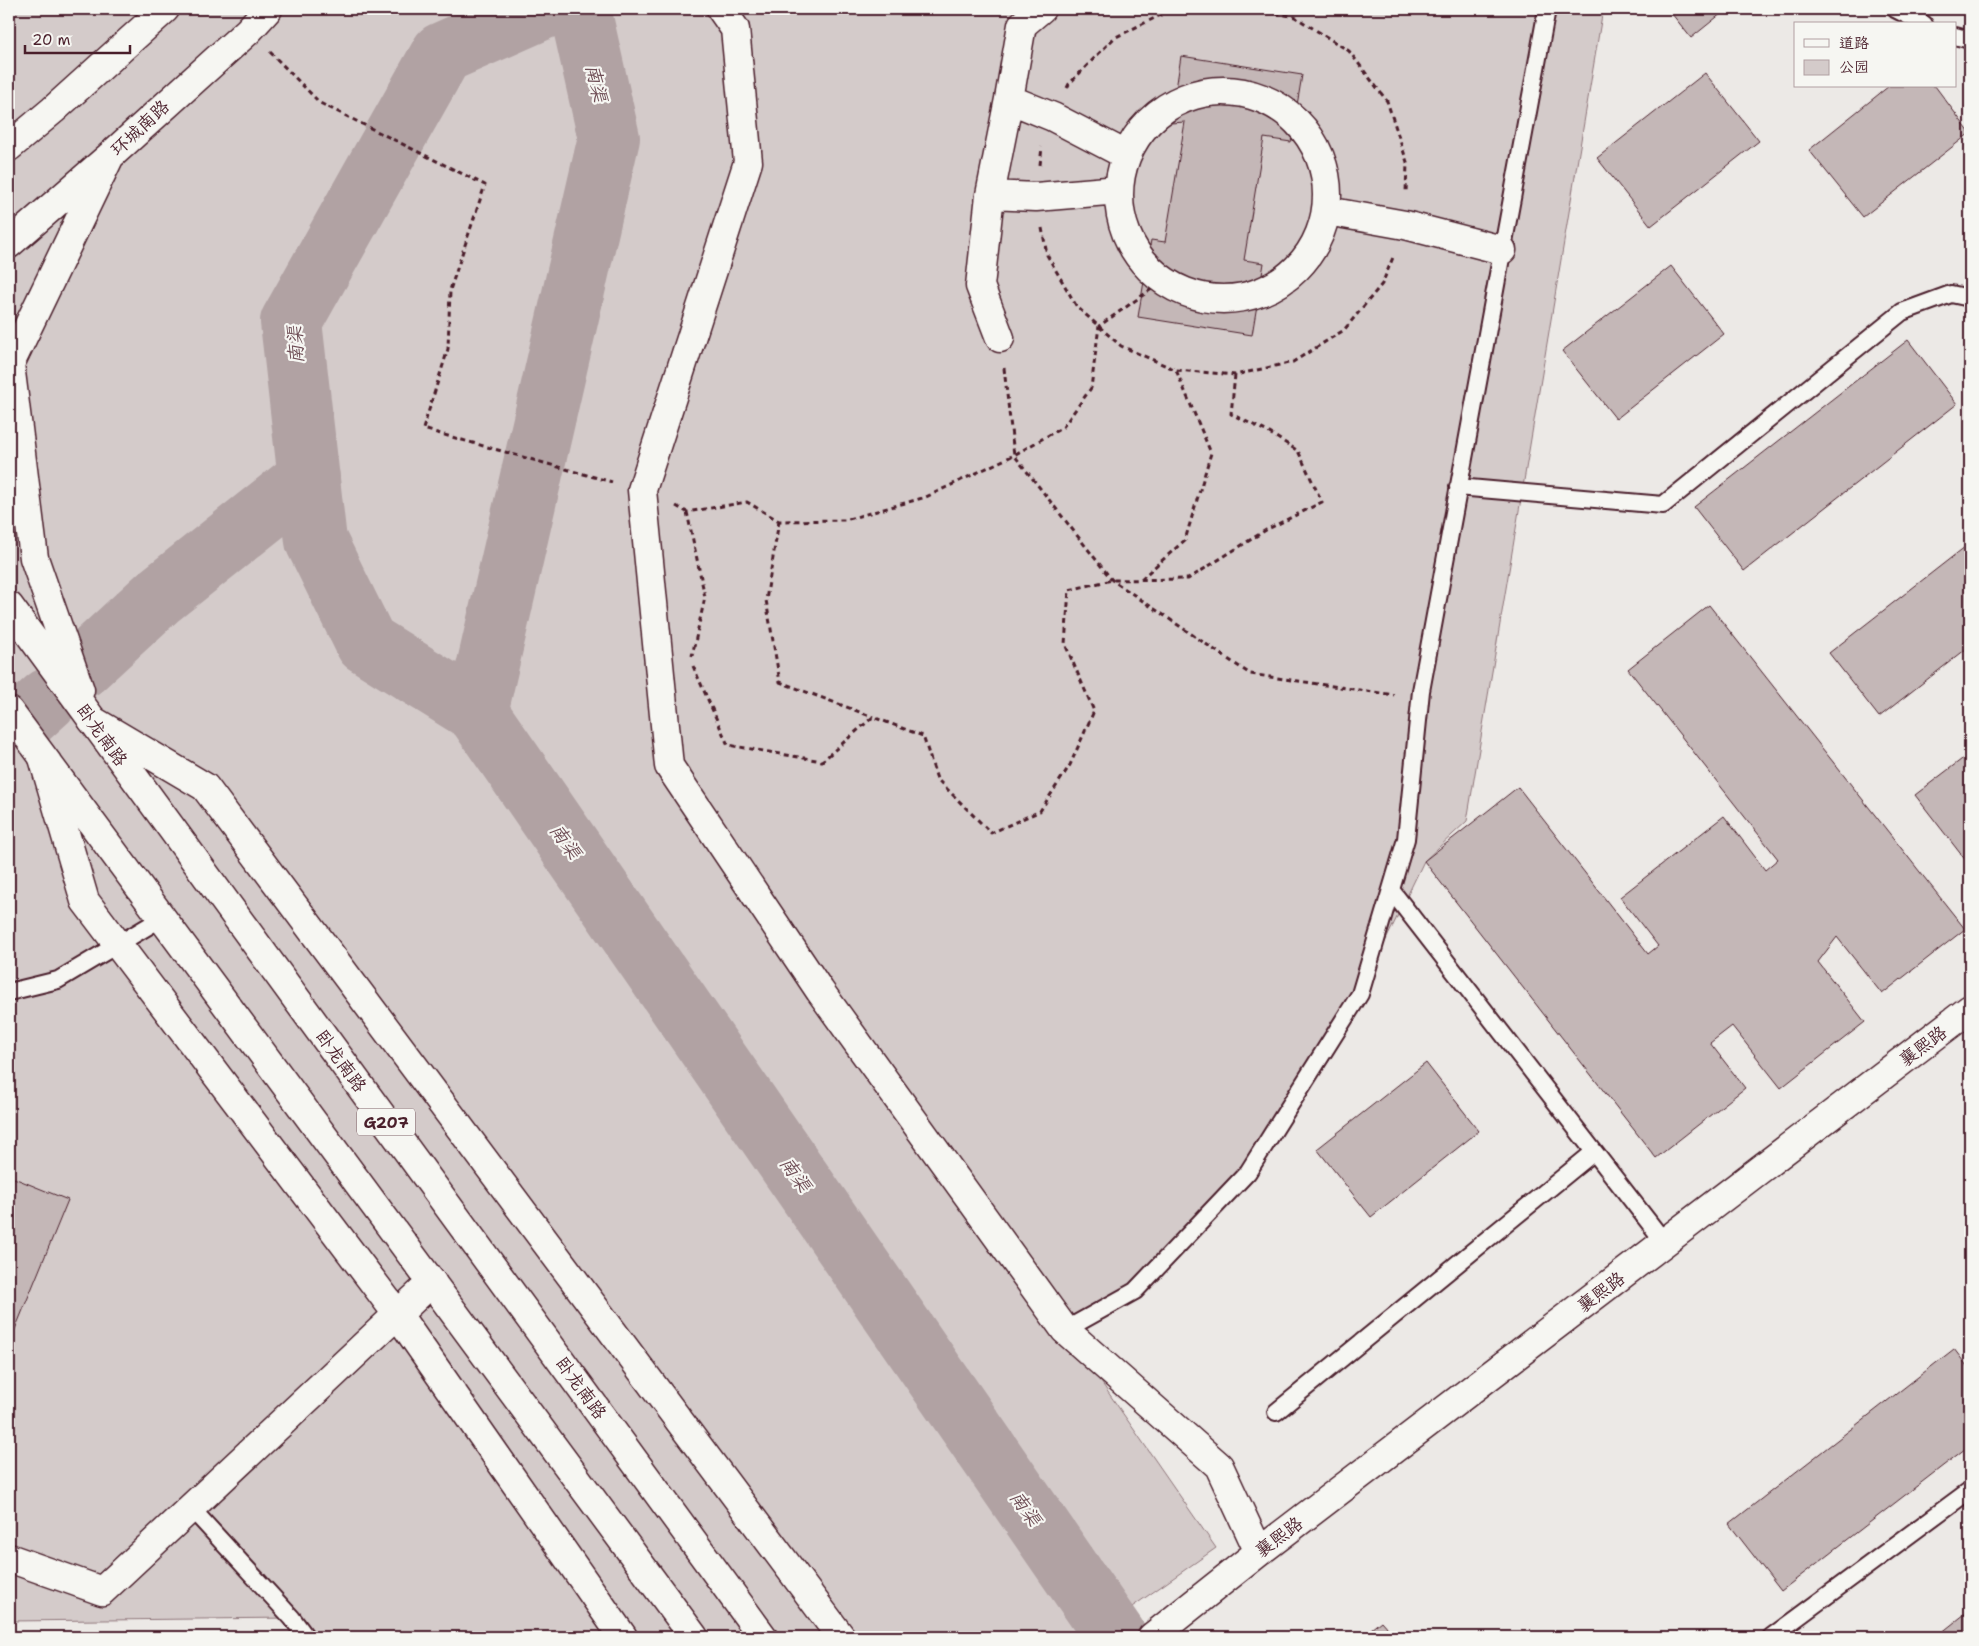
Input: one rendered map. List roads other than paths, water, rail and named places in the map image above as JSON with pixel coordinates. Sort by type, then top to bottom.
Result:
[{"type":"main road","points":[[9,148],[165,9]]},
{"type":"main road","name":"环城南路","points":[[9,244],[110,156],[248,31],[268,9]]},
{"type":"main road","points":[[248,31],[274,9]]},
{"type":"main road","points":[[720,9],[734,29],[748,162],[641,490],[669,766],[820,991],[1065,1330],[1219,1466],[1259,1552]]},
{"type":"main road","points":[[1000,338],[980,286],[990,194],[1022,25],[1041,9]]},
{"type":"main road","points":[[1234,90],[1267,99],[1295,118],[1316,145],[1326,177],[1326,211],[1315,244],[1294,272],[1264,290],[1230,299],[1195,296],[1163,281],[1138,256],[1122,224],[1119,190],[1126,155],[1150,121],[1170,105],[1201,92],[1234,90]]},
{"type":"main road","points":[[1009,99],[1053,117],[1126,155]]},
{"type":"main road","points":[[9,136],[53,110]]},
{"type":"main road","points":[[110,156],[10,364],[34,558],[91,719],[205,787],[841,1637]]},
{"type":"main road","points":[[990,194],[1036,197],[1119,190]]},
{"type":"main road","points":[[1326,211],[1405,225],[1502,250]]},
{"type":"main road","name":"卧龙南路","points":[[9,606],[763,1637]]},
{"type":"main road","points":[[9,711],[694,1637]]},
{"type":"main road","points":[[9,730],[42,756],[85,901],[398,1315],[623,1637]]},
{"type":"main road","name":"襄熙路","points":[[1152,1637],[1259,1552],[1970,1009]]},
{"type":"main road","points":[[9,1558],[102,1591],[432,1282]]},
{"type":"lane","points":[[1065,1330],[1135,1291],[1248,1172],[1360,994],[1406,839],[1421,691],[1547,9]]},
{"type":"lane","points":[[1895,9],[1920,22]]},
{"type":"lane","points":[[1956,36],[1970,40]]},
{"type":"lane","points":[[1458,487],[1663,505],[1902,312],[1952,294],[1970,298]]},
{"type":"lane","points":[[1391,890],[1664,1243]]},
{"type":"lane","points":[[9,992],[58,980],[162,918]]},
{"type":"lane","points":[[1276,1412],[1594,1152]]},
{"type":"lane","points":[[1771,1637],[1970,1490]]},
{"type":"lane","points":[[191,1508],[292,1618],[306,1637]]},
{"type":"waterway","name":"南渠","points":[[477,712],[366,643],[316,541],[291,322],[442,53],[542,9]]},
{"type":"waterway","name":"南渠","points":[[580,9],[609,138],[477,712],[1116,1637]]},
{"type":"waterway","points":[[81,668],[158,597],[309,477]]},
{"type":"waterway","points":[[27,718],[48,699]]}]
